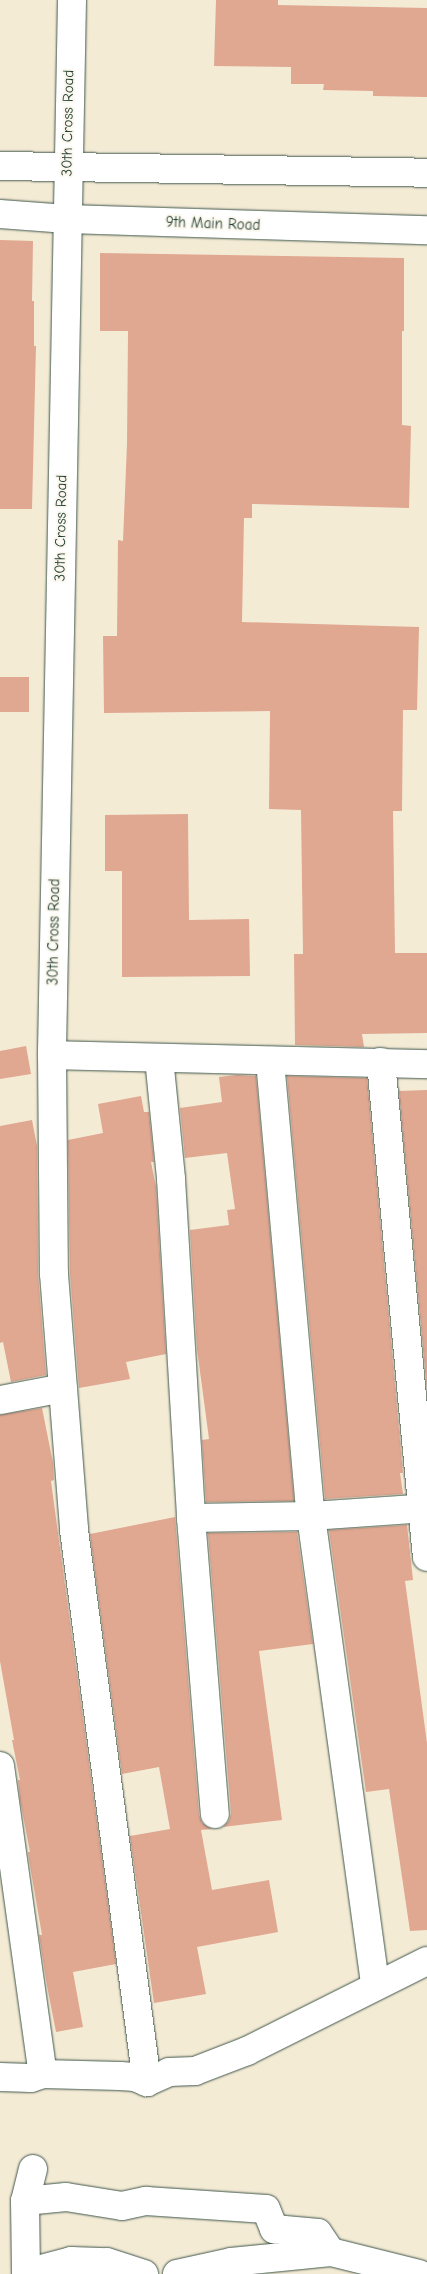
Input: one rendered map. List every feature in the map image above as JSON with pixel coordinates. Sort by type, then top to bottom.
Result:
[{"type":"street","name":"30th Cross Road","points":[[72,0],[67,166],[52,1055],[54,1274],[74,1530],[147,2082]]},
{"type":"street","points":[[0,166],[427,173]]},
{"type":"street","name":"9th Main Road","points":[[0,214],[67,219],[427,230]]},
{"type":"street","points":[[52,1055],[427,1064]]},
{"type":"street","points":[[158,1058],[171,1180],[190,1518],[215,1814]]},
{"type":"street","points":[[270,1061],[311,1516],[375,1986]]},
{"type":"street","points":[[381,1062],[427,1556]]},
{"type":"street","points":[[0,1400],[63,1388]]},
{"type":"street","points":[[190,1518],[311,1516],[424,1508]]},
{"type":"street","points":[[0,1766],[42,2074]]},
{"type":"street","points":[[0,2077],[32,2078],[42,2074],[120,2076],[136,2078],[147,2082],[169,2072],[196,2071],[247,2051],[427,1961]]},
{"type":"street","points":[[32,2169],[25,2201],[26,2273],[70,2261],[107,2262],[144,2274]]},
{"type":"street","points":[[25,2201],[66,2197],[122,2206],[146,2202],[266,2209],[274,2229],[318,2233],[331,2252]]},
{"type":"street","points":[[178,2274],[231,2262],[331,2252],[419,2274]]},
{"type":"building","points":[[216,0],[278,0],[278,5],[427,8],[427,97],[373,96],[373,91],[323,90],[324,84],[291,84],[291,67],[214,66]]},
{"type":"building","points":[[0,240],[33,241],[32,301],[34,301],[34,346],[36,346],[32,509],[0,509]]},
{"type":"building","points":[[100,253],[404,258],[402,425],[411,426],[409,508],[252,504],[252,518],[244,518],[242,622],[419,627],[417,710],[403,710],[402,811],[393,811],[395,953],[427,953],[427,1033],[362,1034],[364,1047],[295,1045],[294,954],[303,954],[301,810],[269,809],[270,711],[104,713],[103,636],[117,636],[118,540],[123,541],[127,444],[128,331],[100,331]]},
{"type":"building","points":[[0,677],[29,677],[29,712],[0,712]]},
{"type":"building","points":[[188,814],[189,920],[249,919],[250,976],[122,977],[122,871],[105,871],[105,815]]},
{"type":"building","points":[[26,1046],[31,1074],[0,1079],[0,1051]]},
{"type":"building","points":[[237,1075],[256,1076],[294,1501],[206,1502],[202,1440],[209,1439],[197,1349],[190,1230],[229,1225],[227,1210],[235,1209],[227,1153],[185,1158],[180,1108],[222,1102],[219,1077]]},
{"type":"building","points":[[287,1076],[367,1078],[403,1473],[400,1473],[403,1494],[325,1499]]},
{"type":"building","points":[[427,1090],[427,1388],[399,1091]]},
{"type":"building","points":[[141,1096],[144,1112],[149,1112],[154,1162],[151,1162],[156,1187],[166,1354],[126,1362],[130,1379],[79,1388],[70,1273],[68,1140],[103,1133],[98,1104]]},
{"type":"building","points":[[32,1120],[37,1146],[38,1274],[46,1375],[11,1382],[3,1342],[0,1343],[0,1126]]},
{"type":"building","points":[[42,1408],[53,1463],[54,1480],[51,1481],[116,1964],[73,1972],[83,2027],[56,2032],[39,1935],[42,1935],[29,1860],[28,1852],[30,1852],[20,1800],[18,1780],[20,1780],[0,1661],[0,1415]]},
{"type":"building","points":[[175,1517],[199,1815],[202,1823],[212,1829],[201,1830],[212,1890],[269,1880],[278,1932],[197,1947],[206,1994],[154,2003],[130,1836],[170,1829],[159,1767],[122,1774],[90,1534]]},
{"type":"building","points":[[407,1525],[413,1580],[405,1581],[427,1743],[427,1930],[410,1931],[389,1789],[366,1792],[329,1530]]},
{"type":"building","points":[[297,1532],[313,1644],[259,1651],[282,1820],[223,1827],[229,1821],[231,1813],[208,1533]]}]
